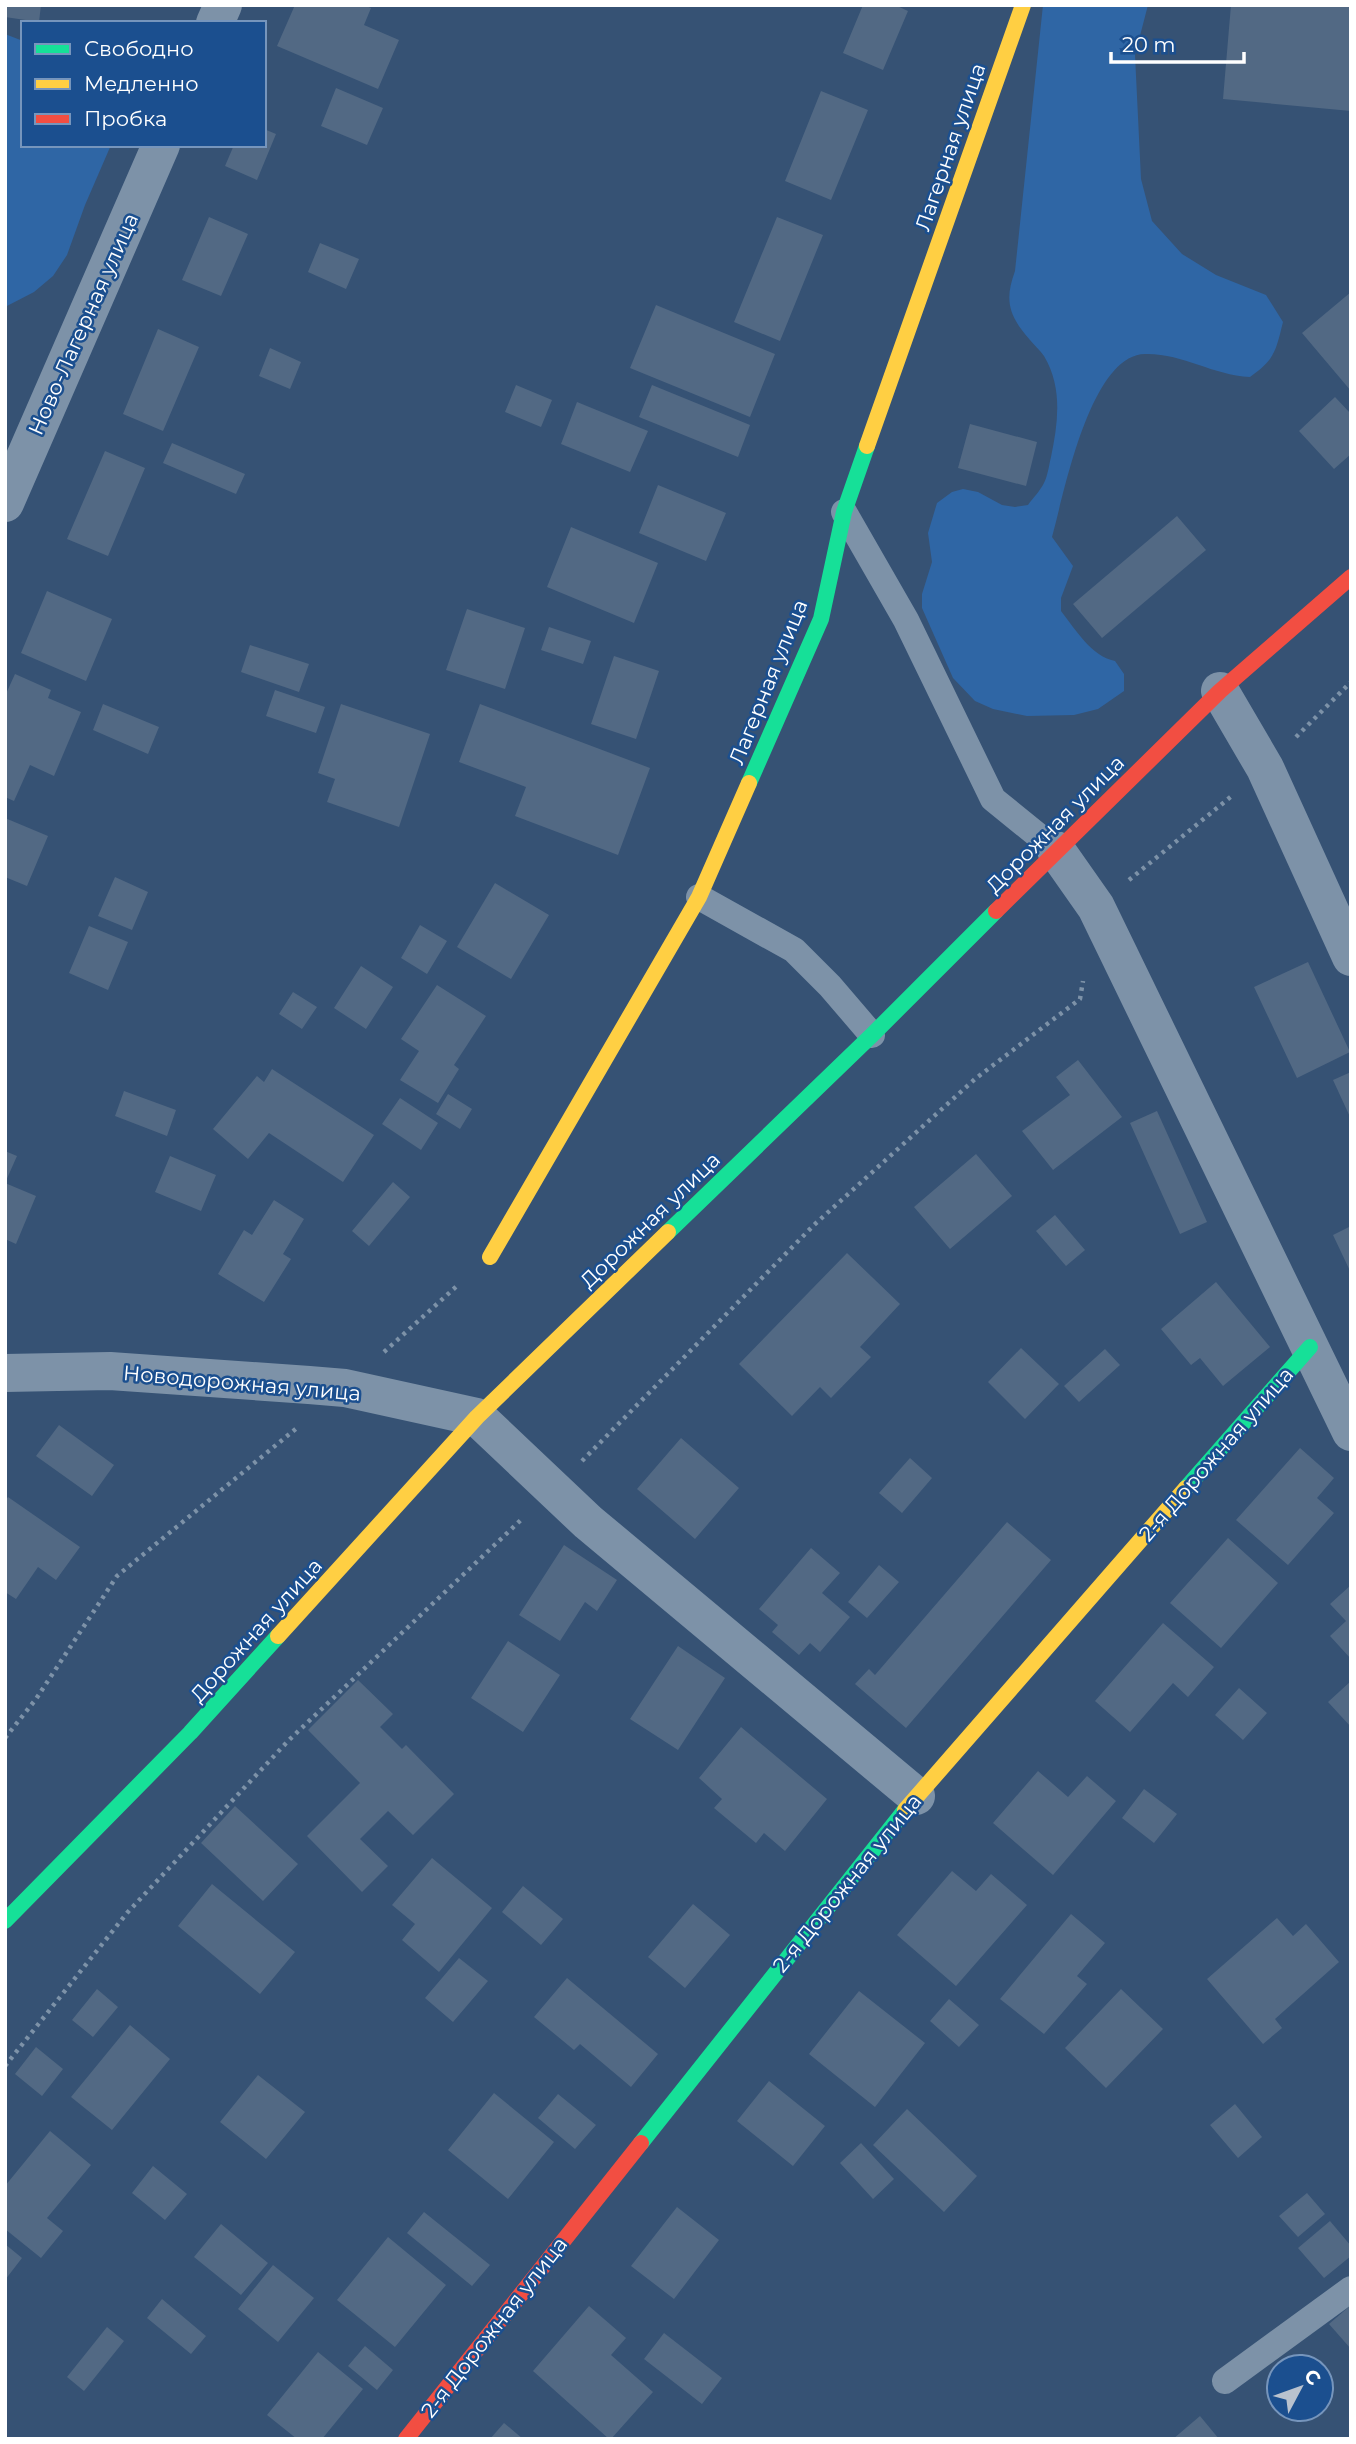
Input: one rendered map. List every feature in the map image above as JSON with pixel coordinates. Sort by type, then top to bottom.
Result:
[{"type":"street","points":[[216,21],[223,5]]},
{"type":"street","name":"Лагерная улица","points":[[490,1256],[699,897],[821,619],[844,512],[1023,5]]},
{"type":"street","name":"Ново-Лагерная улица","points":[[5,503],[160,147]]},
{"type":"street","name":"Дорожная улица","points":[[5,1921],[191,1733],[477,1417],[872,1035],[1056,850],[1220,691],[1351,577]]},
{"type":"street","points":[[1220,691],[1265,768],[1351,957]]},
{"type":"street","name":"2-я Дорожная улица","points":[[1056,850],[1096,907],[1351,1432]]},
{"type":"street","name":"2-я Дорожная улица","points":[[406,2439],[916,1796],[1310,1347]]},
{"type":"street","name":"Новодорожная улица","points":[[5,1373],[110,1371],[345,1388],[477,1417]]},
{"type":"street","points":[[477,1417],[588,1522],[916,1796]]},
{"type":"lane","points":[[844,512],[906,620],[993,799],[1056,850]]},
{"type":"lane","points":[[1324,598],[1351,603]]},
{"type":"lane","points":[[699,897],[794,950],[830,986],[872,1035]]},
{"type":"lane","points":[[1226,2381],[1351,2289]]},
{"type":"path","points":[[1096,907],[1265,768],[1351,682]]},
{"type":"path","points":[[5,1738],[36,1699],[117,1576],[345,1388],[490,1256]]},
{"type":"shaded area","points":[[1043,5],[1148,5],[1135,55],[1141,179],[1152,221],[1182,254],[1216,275],[1266,295],[1283,322],[1270,360],[1250,377],[1172,357],[1145,354],[1126,360],[1109,377],[1082,430],[1052,537],[1073,566],[1061,598],[1061,611],[1091,648],[1115,661],[1124,674],[1124,691],[1098,709],[1074,715],[1027,716],[993,709],[975,701],[953,678],[922,608],[922,594],[932,562],[928,533],[937,503],[952,492],[963,489],[978,492],[1002,505],[1028,505],[1044,483],[1051,457],[1057,419],[1054,380],[1044,356],[1013,316],[1009,300],[1015,271]]},
{"type":"shaded area","points":[[5,34],[21,40],[21,147],[110,147],[67,255],[53,276],[34,292],[5,307]]},
{"type":"building","points":[[5,5],[41,5],[39,21],[5,17]]},
{"type":"building","points":[[295,5],[364,5],[371,8],[364,25],[399,40],[378,89],[277,46]]},
{"type":"building","points":[[863,5],[895,5],[908,11],[883,70],[843,53]]},
{"type":"building","points":[[1231,5],[1351,5],[1351,111],[1223,99]]},
{"type":"building","points":[[336,88],[383,108],[367,145],[321,126]]},
{"type":"building","points":[[821,91],[868,110],[831,200],[785,181]]},
{"type":"building","points":[[266,130],[276,134],[257,180],[225,166],[233,147],[266,147]]},
{"type":"building","points":[[209,217],[248,234],[221,296],[182,280]]},
{"type":"building","points":[[777,217],[823,235],[780,341],[734,322]]},
{"type":"building","points":[[320,243],[359,259],[346,289],[308,272]]},
{"type":"building","points":[[1351,292],[1351,391],[1302,333]]},
{"type":"building","points":[[656,305],[775,354],[750,417],[630,368]]},
{"type":"building","points":[[158,329],[199,347],[163,431],[123,414]]},
{"type":"building","points":[[270,348],[301,362],[290,389],[259,376]]},
{"type":"building","points":[[516,385],[552,400],[541,427],[505,412]]},
{"type":"building","points":[[652,385],[750,425],[738,457],[639,417]]},
{"type":"building","points":[[1335,397],[1351,414],[1351,454],[1334,469],[1299,431]]},
{"type":"building","points":[[577,402],[648,431],[630,472],[561,444]]},
{"type":"building","points":[[970,424],[1037,442],[1026,486],[958,468]]},
{"type":"building","points":[[172,443],[245,474],[236,494],[163,463]]},
{"type":"building","points":[[105,451],[145,468],[108,556],[67,539]]},
{"type":"building","points":[[658,485],[726,513],[706,561],[639,533]]},
{"type":"building","points":[[1177,516],[1206,550],[1102,638],[1073,604]]},
{"type":"building","points":[[571,527],[658,563],[634,623],[547,587]]},
{"type":"building","points":[[47,591],[112,619],[86,681],[21,653]]},
{"type":"building","points":[[467,609],[525,628],[505,689],[446,670]]},
{"type":"building","points":[[549,627],[591,641],[583,664],[541,650]]},
{"type":"building","points":[[250,645],[309,664],[299,692],[241,672]]},
{"type":"building","points":[[614,656],[659,671],[636,739],[591,724]]},
{"type":"building","points":[[15,674],[51,690],[48,698],[81,712],[54,776],[30,765],[14,801],[5,797],[5,696]]},
{"type":"building","points":[[275,690],[325,707],[316,733],[266,716]]},
{"type":"building","points":[[103,704],[159,727],[148,754],[93,730]]},
{"type":"building","points":[[341,704],[430,734],[399,827],[327,802],[335,779],[318,773]]},
{"type":"building","points":[[480,704],[650,768],[618,855],[515,816],[526,787],[459,762]]},
{"type":"building","points":[[5,818],[48,836],[27,886],[5,877]]},
{"type":"building","points":[[115,877],[148,892],[132,930],[98,916]]},
{"type":"building","points":[[495,883],[549,915],[511,979],[457,947]]},
{"type":"building","points":[[420,925],[447,941],[427,974],[401,958]]},
{"type":"building","points":[[89,926],[128,942],[108,990],[69,973]]},
{"type":"building","points":[[1308,962],[1350,1052],[1297,1078],[1254,987]]},
{"type":"building","points":[[361,966],[393,987],[366,1029],[334,1008]]},
{"type":"building","points":[[437,985],[486,1016],[454,1065],[459,1069],[438,1103],[400,1080],[419,1051],[401,1039]]},
{"type":"building","points":[[293,992],[317,1007],[302,1029],[279,1014]]},
{"type":"building","points":[[1078,1060],[1122,1117],[1053,1170],[1022,1131],[1070,1095],[1056,1077]]},
{"type":"building","points":[[272,1069],[374,1135],[343,1182],[269,1133],[248,1159],[213,1129],[257,1076],[264,1082]]},
{"type":"building","points":[[1351,1072],[1351,1119],[1333,1080]]},
{"type":"building","points":[[124,1091],[176,1110],[167,1136],[115,1116]]},
{"type":"building","points":[[448,1094],[472,1109],[460,1129],[436,1114]]},
{"type":"building","points":[[400,1098],[438,1123],[421,1150],[382,1124]]},
{"type":"building","points":[[1157,1111],[1207,1222],[1180,1234],[1130,1123]]},
{"type":"building","points":[[5,1151],[17,1156],[5,1183]]},
{"type":"building","points":[[976,1154],[1012,1196],[950,1249],[914,1207]]},
{"type":"building","points":[[170,1156],[216,1175],[201,1211],[155,1192]]},
{"type":"building","points":[[393,1182],[410,1197],[369,1246],[352,1231]]},
{"type":"building","points":[[5,1183],[36,1196],[16,1244],[5,1239]]},
{"type":"building","points":[[274,1200],[304,1219],[283,1254],[291,1259],[264,1302],[218,1274],[244,1230],[252,1235]]},
{"type":"building","points":[[1055,1215],[1085,1250],[1066,1266],[1036,1231]]},
{"type":"building","points":[[1351,1226],[1351,1273],[1333,1235]]},
{"type":"building","points":[[847,1253],[900,1304],[860,1347],[871,1357],[831,1398],[820,1387],[792,1416],[739,1364]]},
{"type":"building","points":[[1216,1282],[1270,1347],[1223,1386],[1200,1358],[1191,1365],[1161,1329]]},
{"type":"building","points":[[1021,1348],[1059,1384],[1025,1419],[988,1382]]},
{"type":"building","points":[[1105,1349],[1120,1365],[1079,1402],[1064,1386]]},
{"type":"building","points":[[59,1425],[114,1465],[92,1496],[36,1456]]},
{"type":"building","points":[[681,1438],[739,1488],[695,1539],[637,1489]]},
{"type":"building","points":[[1300,1448],[1334,1478],[1317,1498],[1334,1513],[1288,1565],[1236,1520]]},
{"type":"building","points":[[910,1458],[932,1478],[902,1513],[879,1493]]},
{"type":"building","points":[[8,1497],[80,1547],[56,1580],[38,1567],[16,1599],[5,1592],[5,1501]]},
{"type":"building","points":[[1007,1522],[1051,1560],[906,1728],[855,1684],[869,1669],[875,1675]]},
{"type":"building","points":[[1228,1538],[1278,1583],[1221,1648],[1170,1603]]},
{"type":"building","points":[[564,1545],[617,1580],[597,1611],[585,1602],[560,1641],[519,1615]]},
{"type":"building","points":[[811,1548],[840,1573],[822,1593],[850,1617],[820,1652],[810,1643],[799,1655],[772,1632],[778,1625],[759,1609]]},
{"type":"building","points":[[879,1565],[899,1582],[867,1618],[848,1602]]},
{"type":"building","points":[[1351,1585],[1351,1659],[1330,1636],[1346,1621],[1330,1604]]},
{"type":"building","points":[[1163,1623],[1214,1667],[1188,1697],[1173,1683],[1130,1732],[1095,1701]]},
{"type":"building","points":[[508,1641],[560,1675],[523,1732],[471,1698]]},
{"type":"building","points":[[678,1646],[725,1678],[678,1750],[630,1719]]},
{"type":"building","points":[[358,1680],[393,1714],[380,1727],[402,1749],[406,1745],[454,1794],[413,1835],[388,1811],[360,1839],[388,1866],[362,1892],[307,1836],[360,1783],[308,1730]]},
{"type":"building","points":[[1351,1681],[1351,1727],[1328,1702]]},
{"type":"building","points":[[1239,1688],[1267,1713],[1243,1740],[1215,1715]]},
{"type":"building","points":[[741,1727],[827,1799],[785,1851],[764,1833],[756,1843],[714,1808],[722,1799],[699,1778]]},
{"type":"building","points":[[1038,1771],[1068,1797],[1087,1776],[1116,1801],[1053,1875],[993,1823]]},
{"type":"building","points":[[1144,1789],[1177,1814],[1154,1843],[1122,1818]]},
{"type":"building","points":[[235,1806],[298,1864],[263,1901],[201,1843]]},
{"type":"building","points":[[432,1858],[492,1908],[439,1972],[402,1940],[415,1924],[392,1905]]},
{"type":"building","points":[[952,1871],[976,1891],[991,1874],[1027,1905],[956,1986],[897,1935]]},
{"type":"building","points":[[212,1884],[295,1952],[260,1994],[178,1926]]},
{"type":"building","points":[[523,1886],[563,1919],[541,1945],[502,1912]]},
{"type":"building","points":[[693,1904],[730,1935],[685,1988],[648,1957]]},
{"type":"building","points":[[1071,1914],[1105,1943],[1077,1976],[1087,1984],[1044,2034],[1000,1999]]},
{"type":"building","points":[[1277,1918],[1293,1936],[1306,1924],[1339,1962],[1275,2019],[1282,2028],[1263,2044],[1207,1979]]},
{"type":"building","points":[[459,1958],[488,1981],[453,2022],[425,1998]]},
{"type":"building","points":[[567,1978],[658,2054],[631,2087],[580,2044],[574,2050],[534,2017]]},
{"type":"building","points":[[97,1989],[118,2007],[93,2037],[72,2020]]},
{"type":"building","points":[[1121,1989],[1163,2029],[1106,2088],[1065,2048]]},
{"type":"building","points":[[859,1991],[925,2043],[875,2107],[809,2054]]},
{"type":"building","points":[[949,1999],[979,2025],[959,2047],[930,2021]]},
{"type":"building","points":[[130,2025],[170,2059],[112,2130],[71,2097]]},
{"type":"building","points":[[36,2047],[63,2069],[42,2096],[15,2074]]},
{"type":"building","points":[[258,2075],[305,2112],[266,2159],[220,2122]]},
{"type":"building","points":[[769,2081],[825,2126],[793,2166],[737,2121]]},
{"type":"building","points":[[494,2093],[554,2142],[508,2199],[448,2150]]},
{"type":"building","points":[[558,2094],[596,2125],[575,2149],[538,2118]]},
{"type":"building","points":[[1235,2104],[1262,2137],[1238,2158],[1210,2125]]},
{"type":"building","points":[[907,2109],[977,2176],[944,2212],[873,2145]]},
{"type":"building","points":[[50,2131],[91,2165],[47,2218],[63,2231],[41,2258],[5,2229],[5,2186]]},
{"type":"building","points":[[861,2143],[894,2179],[873,2199],[840,2163]]},
{"type":"building","points":[[153,2166],[187,2194],[165,2220],[132,2193]]},
{"type":"building","points":[[1307,2193],[1325,2214],[1298,2237],[1279,2216]]},
{"type":"building","points":[[677,2207],[719,2240],[674,2299],[631,2266]]},
{"type":"building","points":[[424,2212],[490,2265],[472,2286],[407,2233]]},
{"type":"building","points":[[1330,2221],[1351,2246],[1351,2256],[1324,2278],[1298,2248]]},
{"type":"building","points":[[221,2224],[268,2263],[241,2295],[194,2257]]},
{"type":"building","points":[[388,2237],[446,2285],[395,2347],[337,2300]]},
{"type":"building","points":[[5,2244],[22,2258],[5,2280]]},
{"type":"building","points":[[273,2265],[314,2298],[278,2342],[238,2309]]},
{"type":"building","points":[[162,2299],[206,2336],[191,2354],[147,2318]]},
{"type":"building","points":[[1351,2305],[1351,2349],[1329,2324]]},
{"type":"building","points":[[589,2306],[626,2338],[611,2355],[653,2392],[611,2439],[533,2371]]},
{"type":"building","points":[[107,2327],[124,2341],[84,2391],[67,2377]]},
{"type":"building","points":[[664,2333],[722,2378],[702,2404],[644,2359]]},
{"type":"building","points":[[365,2346],[393,2370],[377,2390],[348,2366]]},
{"type":"building","points":[[318,2352],[363,2389],[322,2439],[297,2439],[267,2415]]},
{"type":"building","points":[[1200,2416],[1219,2439],[1173,2439]]},
{"type":"building","points":[[504,2423],[523,2439],[490,2439]]},
{"type":"traffic: fast","points":[[749,783],[821,619],[844,512],[867,446]]},
{"type":"traffic: fast","points":[[668,1232],[996,911]]},
{"type":"traffic: fast","points":[[1186,1488],[1310,1347]]},
{"type":"traffic: fast","points":[[5,1921],[190,1733],[278,1636]]},
{"type":"traffic: fast","points":[[641,2143],[905,1810]]},
{"type":"traffic: slow","points":[[867,446],[1023,5]]},
{"type":"traffic: slow","points":[[490,1257],[699,897],[749,783]]},
{"type":"traffic: slow","points":[[278,1636],[477,1417],[668,1232]]},
{"type":"traffic: slow","points":[[905,1810],[1186,1488]]},
{"type":"traffic: jam","points":[[996,911],[1220,691],[1351,577]]},
{"type":"traffic: jam","points":[[406,2439],[641,2143]]}]
